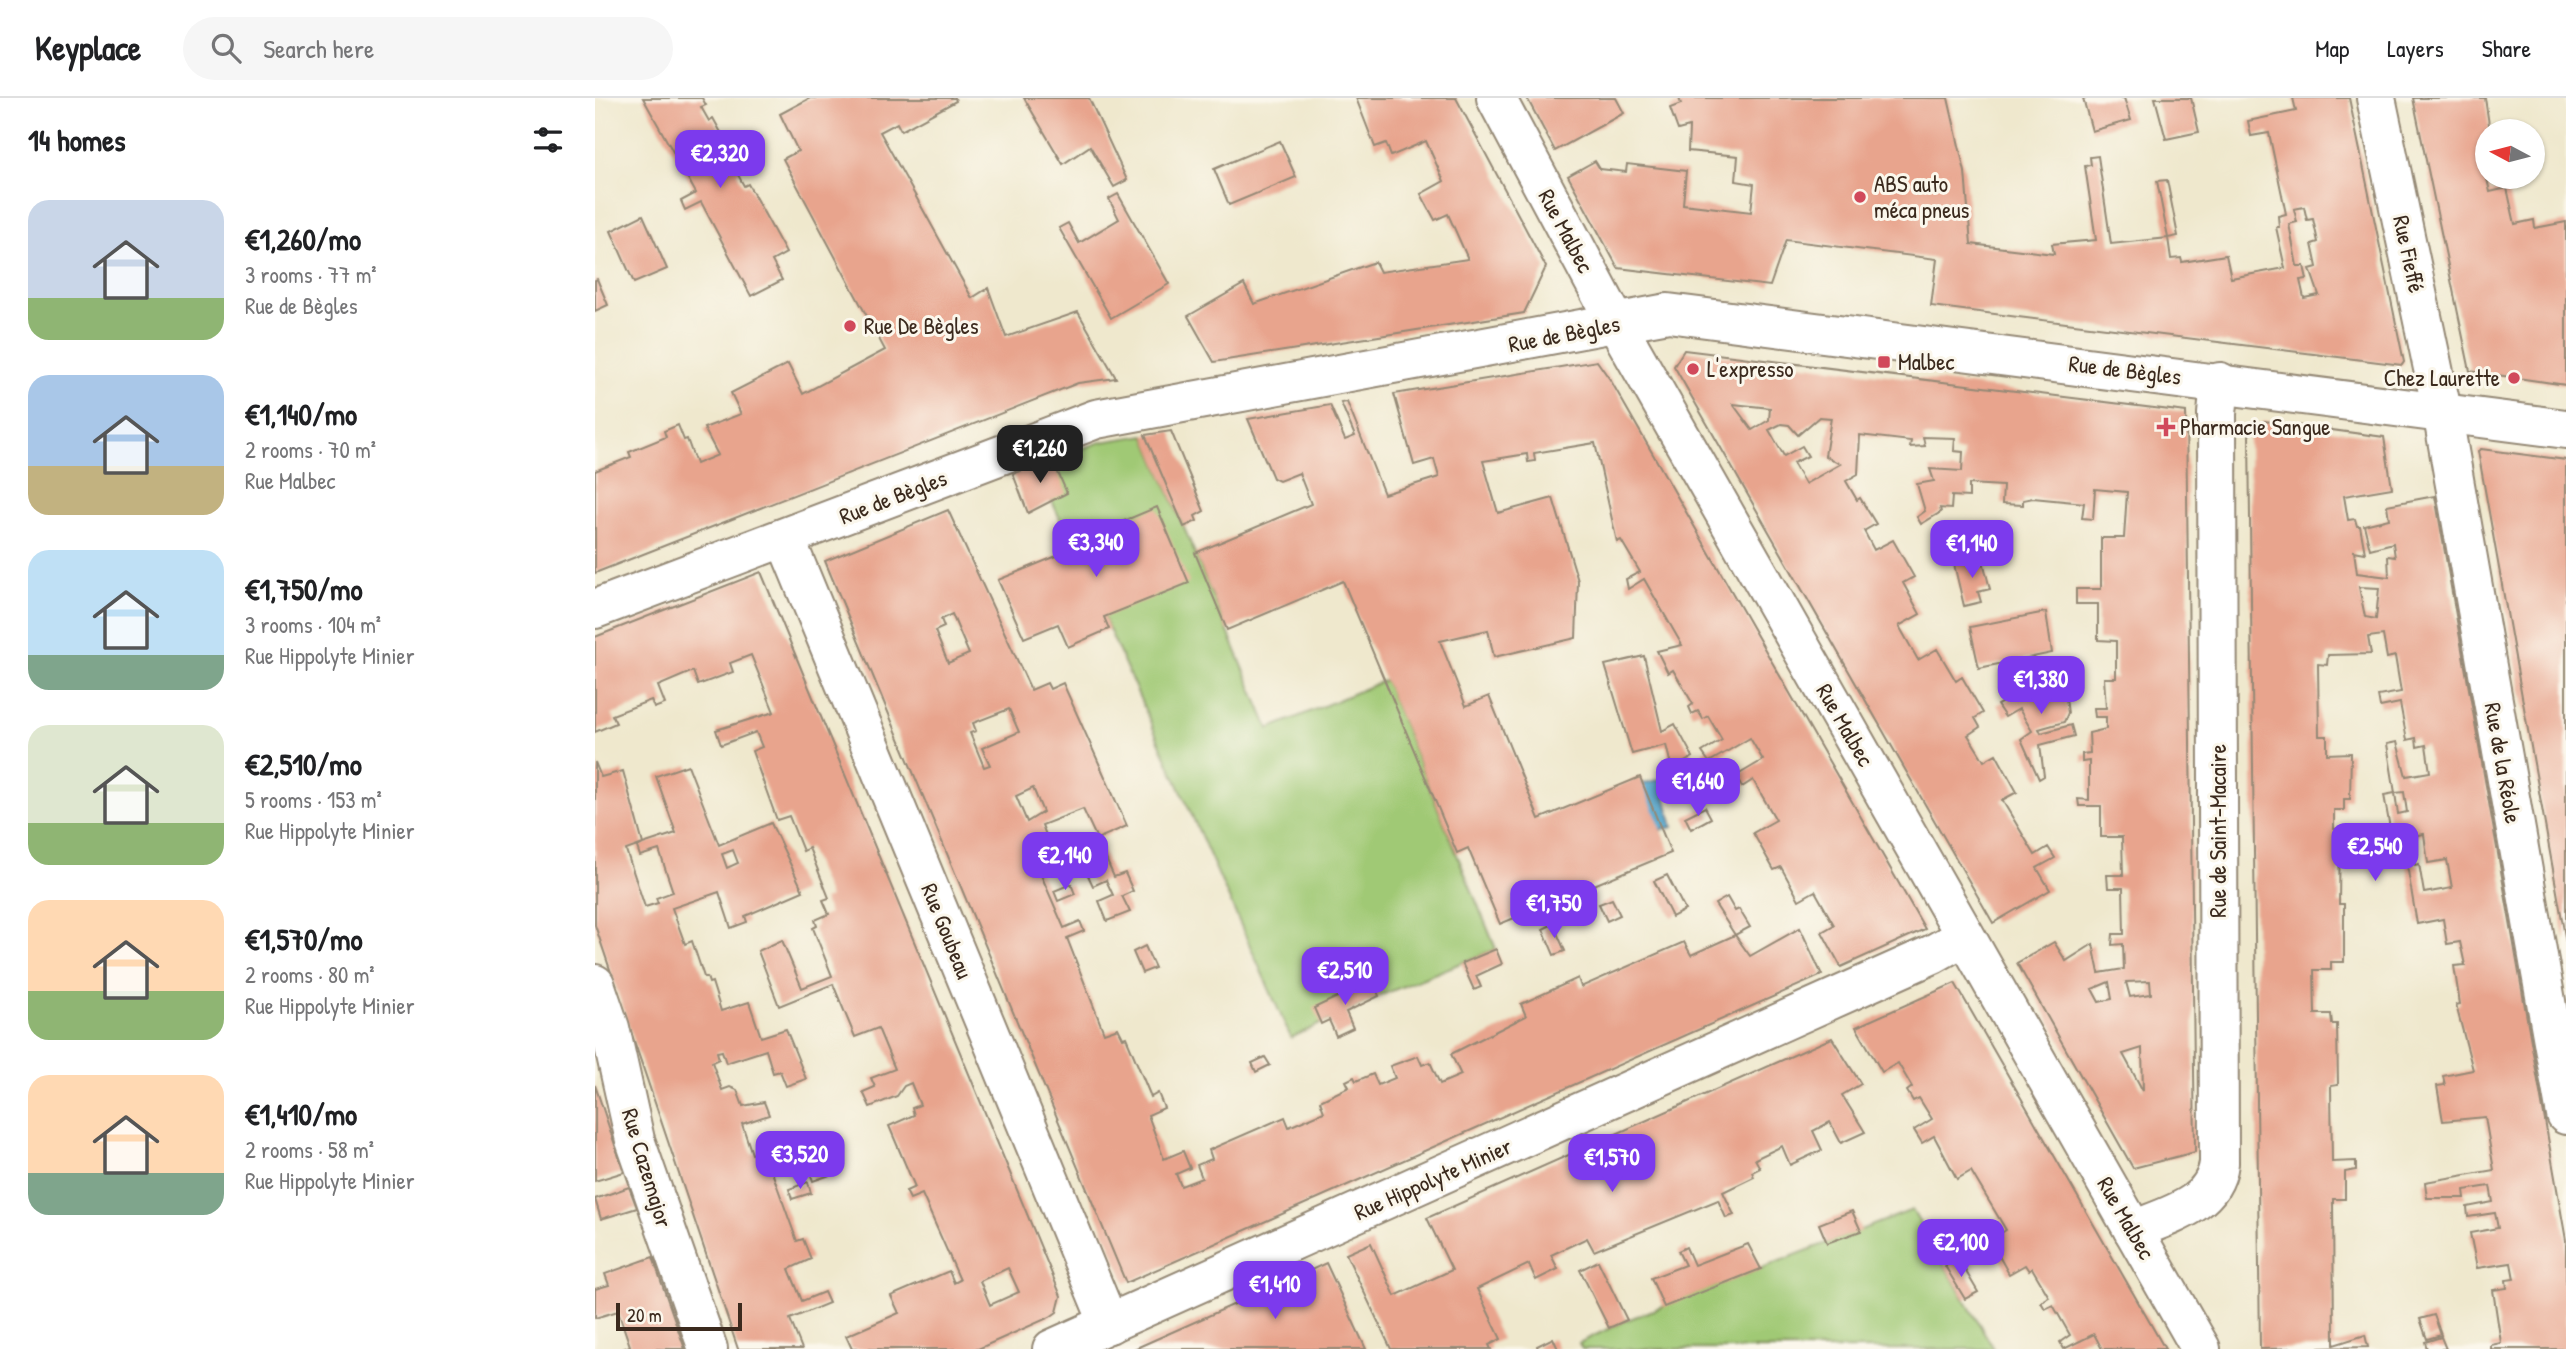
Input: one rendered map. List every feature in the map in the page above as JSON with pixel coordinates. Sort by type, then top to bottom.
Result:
[{"type":"street","name":"Rue Malbec","points":[[1496,98],[1616,323],[2200,1349]]},
{"type":"street","name":"Rue Fieffé","points":[[2376,98],[2442,411]]},
{"type":"street","name":"Rue de Bègles","points":[[595,610],[1096,419],[1668,313],[2220,382],[2566,429]]},
{"type":"street","name":"Rue de Saint-Macaire","points":[[2133,1230],[2205,1196],[2217,1181],[2219,1163],[2217,414],[2220,382]]},
{"type":"street","name":"Rue de la Réole","points":[[2442,411],[2566,1115]]},
{"type":"street","name":"Rue Goubeau","points":[[785,538],[1109,1324]]},
{"type":"street","name":"Rue Hippolyte Minier","points":[[1052,1349],[1920,960],[1965,936]]},
{"type":"street","name":"Rue Cazemajor","points":[[595,984],[610,1028],[635,1140],[708,1349]]},
{"type":"green space","points":[[1145,435],[1269,729],[1385,680],[1496,949],[1379,996],[1291,1038],[1036,465],[1101,442]]},
{"type":"green space","points":[[1912,1210],[1994,1349],[1582,1349],[1579,1343],[1627,1320]]},
{"type":"water","points":[[1661,779],[1673,827],[1653,832],[1641,784]]},
{"type":"building","points":[[643,98],[702,98],[706,105],[701,107],[709,121],[713,118],[724,138],[719,141],[726,153],[730,151],[741,170],[737,173],[744,186],[748,184],[786,253],[772,261],[782,280],[751,296],[701,202],[685,210],[681,201],[696,193]]},
{"type":"building","points":[[810,98],[955,98],[956,101],[901,131],[897,123],[880,132],[972,298],[988,288],[1006,337],[1078,312],[1116,378],[1078,383],[595,573],[595,471],[631,457],[629,452],[666,437],[664,431],[678,425],[684,440],[687,439],[696,464],[718,455],[704,428],[741,414],[731,393],[788,364],[803,394],[885,350],[783,159],[798,151],[780,114]]},
{"type":"building","points":[[1024,98],[1089,98],[1127,180],[1114,187],[1090,146],[1063,164]]},
{"type":"building","points":[[1356,98],[1456,98],[1546,267],[1524,313],[1214,362],[1188,316],[1244,284],[1254,304],[1375,262],[1380,272],[1468,259],[1448,214],[1435,220],[1421,194],[1444,181],[1426,141],[1391,156],[1386,143],[1375,147]]},
{"type":"building","points":[[1527,98],[1616,98],[1624,113],[1555,151]]},
{"type":"building","points":[[1679,98],[1948,98],[1965,172],[1971,244],[2054,254],[2052,244],[2096,240],[2085,166],[2091,165],[2090,157],[2098,156],[2111,244],[2168,238],[2171,259],[2181,258],[2182,262],[2226,255],[2231,278],[2285,268],[2276,227],[2279,227],[2278,216],[2286,214],[2269,133],[2251,136],[2248,121],[2296,111],[2293,98],[2349,98],[2404,362],[2402,365],[1931,306],[1937,259],[1786,240],[1770,286],[1618,268],[1568,176],[1595,161],[1600,169],[1626,172],[1627,164],[1686,171],[1683,204],[1751,212],[1754,184],[1736,181],[1738,156],[1688,151],[1689,127],[1678,130],[1670,108],[1681,104]],"holes":[[[2304,207],[2307,220],[2313,219],[2318,242],[2312,244],[2317,267],[2310,269],[2319,295],[2304,298],[2300,280],[2307,279],[2304,266],[2297,266],[2289,224],[2297,222],[2294,209]]]},
{"type":"building","points":[[2083,98],[2124,98],[2131,120],[2092,131]]},
{"type":"building","points":[[2155,98],[2191,98],[2199,132],[2166,139]]},
{"type":"building","points":[[2413,98],[2485,98],[2488,119],[2475,119],[2475,189],[2489,189],[2490,192],[2507,189],[2515,224],[2534,220],[2535,228],[2566,222],[2566,385],[2470,371]]},
{"type":"building","points":[[1280,141],[1296,177],[1229,205],[1214,169]]},
{"type":"building","points":[[2167,180],[2178,236],[2168,238],[2157,181]]},
{"type":"building","points":[[1118,194],[1169,284],[1111,318],[1059,228],[1068,223],[1079,243],[1119,219],[1109,199]]},
{"type":"building","points":[[643,215],[667,269],[634,283],[611,231]]},
{"type":"building","points":[[597,279],[608,305],[595,311],[595,280]]},
{"type":"building","points":[[1684,350],[2186,412],[2195,1152],[2133,1168],[2017,963],[2054,942],[2066,961],[2093,944],[2099,973],[2124,969],[2123,944],[2112,945],[2113,934],[2124,934],[2123,888],[2108,888],[2107,875],[2123,875],[2122,837],[2101,837],[2101,806],[2079,806],[2078,799],[2089,800],[2089,761],[2082,762],[2082,754],[2090,753],[2089,733],[2106,729],[2106,717],[2095,717],[2094,708],[2106,708],[2104,678],[2116,678],[2116,641],[2098,640],[2098,604],[2076,604],[2076,589],[2101,589],[2101,538],[2124,538],[2127,492],[2095,489],[2093,519],[2082,518],[2084,503],[2033,498],[2023,500],[2023,505],[2002,504],[2003,486],[1969,484],[1969,497],[1952,496],[1951,509],[1940,508],[1941,512],[1921,524],[1917,517],[1925,511],[1917,484],[1934,481],[1930,469],[1962,471],[1963,452],[1954,451],[1955,438],[1923,437],[1925,446],[1910,447],[1911,441],[1860,435],[1858,474],[1846,481],[1876,524],[1864,531],[1874,550],[1893,540],[1914,577],[1903,583],[1920,614],[1899,626],[1918,660],[1937,649],[1956,681],[1962,677],[1983,713],[1975,718],[1980,727],[1968,735],[1984,761],[1996,754],[2017,792],[2002,800],[2035,855],[2048,847],[2055,858],[2037,868],[2050,890],[1993,923],[1674,366]],"holes":[[[1733,404],[1770,408],[1769,420],[1752,430]],[[1819,417],[1831,418],[1825,456],[1840,464],[1805,484],[1793,463],[1808,456],[1802,446],[1784,456],[1769,430],[1781,424],[1789,425],[1798,435]],[[2150,981],[2151,994],[2130,997],[2126,982]],[[2109,982],[2112,999],[2099,1002],[2092,989]],[[2142,1048],[2143,1091],[2123,1054]]]},
{"type":"building","points":[[1597,361],[1611,381],[1925,929],[1841,967],[1822,932],[1834,925],[1815,891],[1799,900],[1781,867],[1774,870],[1753,833],[1776,820],[1753,780],[1742,787],[1736,776],[1763,760],[1750,738],[1709,762],[1702,752],[1722,740],[1708,716],[1703,719],[1698,711],[1692,714],[1689,707],[1693,704],[1673,670],[1668,673],[1657,651],[1682,645],[1644,579],[1628,589],[1626,579],[1640,572],[1621,540],[1617,542],[1595,443],[1534,453],[1535,461],[1528,462],[1527,454],[1483,461],[1498,513],[1553,498],[1578,581],[1576,638],[1494,657],[1488,630],[1440,641],[1466,706],[1489,696],[1539,819],[1640,777],[1671,853],[1500,924],[1468,848],[1457,853],[1343,581],[1227,630],[1195,553],[1311,504],[1299,473],[1279,481],[1273,478],[1248,419],[1330,405],[1345,440],[1355,436],[1341,403],[1347,402],[1384,494],[1439,477],[1434,459],[1414,465],[1394,394]]},
{"type":"building","points":[[2264,421],[2384,437],[2392,488],[2344,496],[2348,520],[2355,519],[2357,526],[2360,526],[2365,553],[2354,551],[2357,573],[2389,577],[2388,556],[2395,557],[2393,543],[2370,549],[2364,525],[2389,519],[2387,505],[2435,496],[2566,1240],[2566,1349],[2491,1349],[2491,1345],[2501,1343],[2493,1290],[2507,1288],[2506,1280],[2514,1279],[2511,1263],[2477,1268],[2470,1233],[2498,1228],[2495,1213],[2468,1217],[2467,1207],[2493,1202],[2490,1186],[2464,1190],[2465,1198],[2427,1198],[2425,1182],[2494,1170],[2485,1117],[2443,1121],[2437,1086],[2445,1085],[2443,1076],[2473,1070],[2456,1005],[2460,1004],[2454,966],[2465,965],[2460,942],[2447,944],[2443,919],[2417,924],[2406,859],[2414,858],[2415,865],[2419,864],[2424,893],[2452,888],[2447,860],[2428,863],[2424,834],[2411,836],[2411,841],[2403,842],[2401,828],[2390,828],[2384,795],[2395,793],[2387,744],[2397,742],[2406,776],[2430,772],[2426,745],[2417,747],[2416,738],[2407,740],[2400,703],[2380,707],[2378,696],[2401,692],[2395,656],[2387,658],[2383,635],[2368,637],[2371,654],[2328,655],[2327,665],[2318,664],[2319,736],[2327,736],[2327,754],[2351,753],[2350,799],[2344,799],[2344,810],[2334,810],[2334,829],[2340,829],[2339,904],[2344,904],[2344,962],[2331,962],[2331,970],[2314,970],[2315,1014],[2331,1014],[2332,1024],[2337,1024],[2338,1085],[2331,1086],[2332,1162],[2356,1161],[2356,1170],[2345,1172],[2345,1199],[2333,1199],[2334,1345],[2365,1335],[2368,1347],[2260,1349],[2249,435]],"holes":[[[2359,587],[2379,588],[2376,619],[2365,617]],[[2404,792],[2407,812],[2398,814],[2395,793]]]},
{"type":"building","points":[[1171,431],[1204,511],[1195,516],[1197,521],[1184,527],[1145,435]]},
{"type":"building","points":[[2481,449],[2566,460],[2566,942],[2478,451]]},
{"type":"building","points":[[1052,459],[1067,493],[1028,513],[1013,474]]},
{"type":"building","points":[[1157,507],[1189,583],[1104,617],[1109,629],[1068,647],[1058,624],[1024,638],[998,580],[1074,549],[1071,543]]},
{"type":"building","points":[[948,510],[1031,690],[1047,683],[1050,689],[1063,683],[1127,826],[1097,839],[1083,809],[1042,825],[1056,860],[1038,868],[1064,928],[1080,921],[1084,931],[1067,938],[1104,1033],[1118,1028],[1123,1038],[1126,1037],[1151,1097],[1158,1093],[1164,1108],[1148,1115],[1164,1159],[1183,1151],[1190,1168],[1176,1174],[1181,1186],[1202,1178],[1197,1165],[1212,1159],[1209,1150],[1285,1117],[1289,1127],[1324,1112],[1320,1101],[1349,1087],[1346,1081],[1354,1077],[1356,1081],[1373,1074],[1378,1085],[1395,1078],[1390,1066],[1418,1056],[1422,1065],[1430,1062],[1440,1084],[1461,1075],[1451,1054],[1526,1016],[1521,1004],[1578,978],[1581,987],[1684,942],[1691,955],[1735,935],[1750,956],[1800,928],[1822,975],[1126,1283],[825,561]],"holes":[[[952,614],[969,654],[948,663],[935,631],[944,627],[941,619]],[[1009,709],[1019,732],[982,748],[990,765],[984,767],[970,733],[976,731],[973,723]],[[1033,788],[1043,812],[1027,822],[1016,796]]]},
{"type":"building","points":[[1982,557],[1990,589],[1978,592],[1981,602],[1964,606],[1954,564]]},
{"type":"building","points":[[761,572],[1061,1296],[1057,1312],[1050,1317],[978,1349],[852,1349],[846,1336],[899,1313],[891,1296],[949,1271],[954,1283],[960,1280],[922,1194],[910,1199],[906,1191],[915,1187],[889,1126],[914,1115],[912,1108],[920,1105],[911,1083],[904,1086],[897,1096],[870,1107],[863,1092],[875,1087],[871,1078],[895,1069],[878,1028],[855,1037],[833,984],[779,1006],[758,951],[782,940],[802,988],[832,976],[813,928],[817,926],[815,920],[829,914],[823,900],[829,898],[809,848],[803,851],[789,816],[777,820],[752,751],[762,747],[756,732],[721,745],[716,730],[774,712],[751,655],[730,663],[733,672],[698,685],[693,671],[658,686],[665,704],[654,708],[651,700],[612,715],[616,723],[595,732],[595,637]],"holes":[[[1008,1268],[1019,1292],[990,1305],[980,1281]]]},
{"type":"building","points":[[2046,612],[2052,653],[1979,668],[1970,627]]},
{"type":"building","points":[[1644,656],[1662,731],[1675,724],[1693,757],[1672,769],[1666,745],[1632,754],[1605,665]]},
{"type":"building","points":[[2056,673],[2059,685],[2064,684],[2068,713],[2064,722],[2039,729],[2041,733],[2071,725],[2074,736],[2040,745],[2044,776],[2039,779],[2021,739],[2032,731],[2019,709],[2005,717],[1997,705],[2012,697],[2014,699],[2030,694],[2027,681]]},
{"type":"building","points":[[595,762],[601,777],[623,771],[643,844],[676,833],[656,776],[688,765],[719,845],[771,823],[803,891],[745,916],[747,922],[731,928],[719,892],[672,908],[685,944],[692,941],[704,977],[707,977],[709,983],[712,982],[721,1011],[749,1002],[761,1037],[786,1029],[806,1079],[786,1086],[780,1071],[773,1073],[766,1050],[726,1063],[722,1051],[717,1052],[719,1059],[712,1062],[722,1090],[730,1087],[737,1090],[743,1106],[764,1102],[769,1115],[742,1124],[752,1154],[764,1150],[797,1241],[803,1239],[811,1259],[789,1269],[802,1301],[824,1292],[829,1303],[790,1319],[802,1349],[738,1349],[595,925]],"holes":[[[643,844],[637,847],[640,856],[659,850],[673,892],[656,898],[658,903],[645,907],[626,850]],[[733,850],[738,863],[727,868],[722,854]]]},
{"type":"building","points":[[1705,807],[1711,818],[1691,829],[1685,817]]},
{"type":"building","points":[[1099,843],[1114,877],[1125,873],[1133,891],[1122,896],[1130,912],[1107,921],[1099,901],[1113,895],[1106,880],[1093,886],[1077,852]]},
{"type":"building","points":[[1667,875],[1685,910],[1672,917],[1654,881]]},
{"type":"building","points":[[1071,884],[1075,894],[1058,901],[1054,891]]},
{"type":"building","points":[[1727,897],[1735,911],[1739,909],[1750,927],[1735,935],[1715,904]]},
{"type":"building","points":[[1612,899],[1620,915],[1607,921],[1599,904]]},
{"type":"building","points":[[1553,924],[1565,951],[1554,955],[1543,929]]},
{"type":"building","points":[[1145,946],[1155,968],[1142,973],[1133,952]]},
{"type":"building","points":[[1496,949],[1502,964],[1476,976],[1481,987],[1474,990],[1462,963]]},
{"type":"building","points":[[1373,980],[1379,996],[1346,1012],[1353,1028],[1336,1036],[1329,1020],[1321,1024],[1314,1008]]},
{"type":"building","points":[[1955,983],[2165,1349],[2102,1349],[2094,1334],[2064,1349],[2060,1342],[2070,1335],[2053,1305],[2045,1309],[2041,1302],[2049,1297],[2032,1268],[2029,1271],[2025,1265],[2009,1274],[1990,1240],[2006,1230],[1971,1171],[1957,1179],[1934,1136],[1922,1143],[1914,1130],[1932,1119],[1919,1098],[1913,1101],[1907,1091],[1912,1087],[1898,1063],[1882,1072],[1856,1027]]},
{"type":"building","points":[[1832,1038],[1861,1084],[1842,1095],[1865,1132],[1841,1143],[1830,1122],[1813,1131],[1822,1150],[1790,1165],[1782,1146],[1755,1159],[1760,1168],[1752,1172],[1754,1177],[1723,1192],[1734,1215],[1726,1218],[1718,1200],[1594,1251],[1587,1238],[1551,1255],[1558,1269],[1536,1280],[1529,1264],[1477,1289],[1501,1339],[1489,1345],[1491,1349],[1391,1349],[1346,1254],[1371,1243],[1395,1296],[1452,1270],[1427,1218]]},
{"type":"building","points":[[1265,1057],[1270,1065],[1256,1072],[1252,1063]]},
{"type":"building","points":[[595,1085],[624,1172],[595,1181]]},
{"type":"building","points":[[829,1137],[842,1171],[813,1181],[801,1146]]},
{"type":"building","points":[[808,1182],[811,1193],[792,1199],[789,1189]]},
{"type":"building","points":[[629,1187],[637,1208],[601,1219],[595,1199]]},
{"type":"building","points":[[1852,1211],[1861,1231],[1827,1243],[1819,1224]]},
{"type":"building","points":[[1748,1244],[1761,1269],[1664,1307],[1651,1278],[1685,1265],[1678,1251],[1686,1247],[1694,1265]]},
{"type":"building","points":[[653,1257],[685,1349],[623,1349],[630,1346],[618,1311],[595,1318],[595,1289],[609,1285],[605,1274]]},
{"type":"building","points":[[1958,1258],[1978,1292],[1965,1299],[1945,1266]]},
{"type":"building","points":[[1598,1261],[1627,1320],[1609,1328],[1580,1270]]},
{"type":"building","points":[[1326,1263],[1366,1349],[1134,1349],[1264,1291],[1269,1301],[1277,1298],[1276,1292],[1281,1284]]},
{"type":"building","points":[[2434,1315],[2441,1335],[2427,1339],[2420,1319]]},
{"type":"building","points":[[2441,1337],[2446,1349],[2427,1349],[2425,1342]]},
{"type":"building","points":[[1553,1338],[1558,1349],[1538,1349],[1537,1346]]},
{"type":"place","name":"ABS auto méca pneus","points":[[1860,197]]},
{"type":"place","name":"Rue De Bègles","points":[[850,326]]},
{"type":"place","name":"Malbec","points":[[1884,362]]},
{"type":"place","name":"L'expresso","points":[[1693,369]]},
{"type":"place","name":"Chez Laurette","points":[[2514,378]]},
{"type":"place","name":"Pharmacie Sangue","points":[[2166,427]]}]
